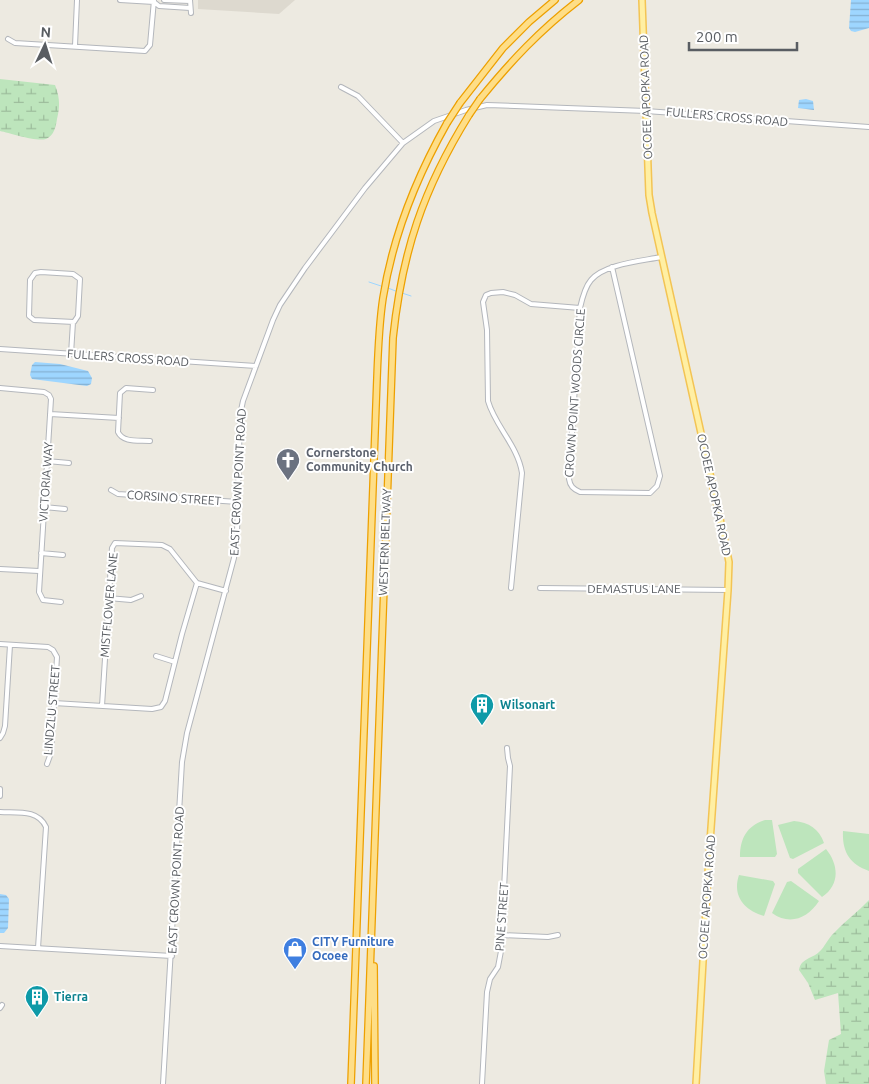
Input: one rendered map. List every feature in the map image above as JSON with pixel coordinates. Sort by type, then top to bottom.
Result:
[{"type":"highway","name":"WESTERN BELTWAY","points":[[350,1084],[376,378],[383,297],[387,275],[401,223],[411,196],[424,165],[447,123],[502,48],[555,0]]},
{"type":"highway","name":"WESTERN BELTWAY","points":[[366,1084],[391,374],[397,300],[411,239],[429,190],[468,112],[509,63],[534,37],[579,0]]},
{"type":"highway","points":[[373,880],[375,1084]]},
{"type":"main road","name":"OCOEE APOPKA ROAD","points":[[642,0],[649,195],[729,562],[696,1084]]},
{"type":"street","points":[[74,46],[77,0]]},
{"type":"street","points":[[120,0],[155,1],[159,6],[190,8]]},
{"type":"street","points":[[164,0],[190,0],[191,13]]},
{"type":"street","points":[[8,38],[15,43],[145,51],[150,45],[155,1]]},
{"type":"street","points":[[341,87],[358,96],[403,143]]},
{"type":"street","name":"FULLERS CROSS ROAD","points":[[468,112],[487,105],[646,111],[869,127]]},
{"type":"street","name":"EAST CROWN POINT ROAD","points":[[163,1084],[184,747],[234,558],[238,502],[240,415],[243,401],[273,320],[291,289],[365,188],[403,143],[434,121],[468,112]]},
{"type":"street","name":"CROWN POINT WOODS CIRCLE","points":[[612,267],[660,476],[657,486],[650,493],[580,492],[570,485],[568,479],[580,308],[591,280],[600,272],[612,267],[661,257]]},
{"type":"street","points":[[71,354],[73,322],[78,316],[80,279],[73,274],[35,273],[30,280],[28,311],[31,319],[73,322]]},
{"type":"street","points":[[510,588],[522,473],[521,464],[517,456],[490,410],[488,401],[487,330],[482,302],[486,295],[491,292],[503,292],[515,295],[531,304],[580,308]]},
{"type":"street","name":"FULLERS CROSS ROAD","points":[[0,349],[256,366]]},
{"type":"street","name":"VICTORIA WAY","points":[[0,388],[44,392],[51,399],[39,572],[40,597],[42,600],[60,602]]},
{"type":"street","points":[[150,441],[120,437],[118,432],[120,394],[126,388],[153,390]]},
{"type":"street","points":[[50,414],[119,418]]},
{"type":"street","points":[[47,461],[69,463]]},
{"type":"street","name":"CORSINO STREET","points":[[111,490],[118,494],[238,502]]},
{"type":"street","points":[[44,507],[65,509]]},
{"type":"street","name":"MISTFLOWER LANE","points":[[102,706],[108,598],[112,548],[115,543],[162,545],[170,549],[197,583]]},
{"type":"street","points":[[41,554],[63,555]]},
{"type":"street","points":[[0,569],[39,572]]},
{"type":"street","points":[[54,703],[152,709],[161,707],[165,701],[197,583],[226,591]]},
{"type":"street","name":"DEMASTUS LANE","points":[[540,588],[728,590]]},
{"type":"street","points":[[108,598],[131,600],[141,596]]},
{"type":"street","name":"LINDZLU STREET","points":[[0,644],[48,647],[53,650],[57,657],[51,754],[46,764]]},
{"type":"street","points":[[0,738],[5,726],[10,645]]},
{"type":"street","points":[[156,656],[175,662]]},
{"type":"street","points":[[0,691],[7,692]]},
{"type":"street","name":"PINE STREET","points":[[482,1084],[487,992],[490,979],[498,968],[502,935],[510,766],[507,748]]},
{"type":"street","points":[[0,789],[0,796]]},
{"type":"street","points":[[0,812],[32,814],[39,817],[46,827],[38,948]]},
{"type":"street","points":[[502,935],[548,937],[558,935]]},
{"type":"street","points":[[0,946],[172,956]]},
{"type":"shaded area","points":[[198,0],[295,0],[279,14],[198,9]]},
{"type":"green space","points":[[0,79],[55,85],[59,98],[59,110],[55,128],[49,138],[42,140],[0,131]]},
{"type":"green space","points":[[765,820],[772,820],[777,854],[775,857],[740,857],[741,844],[749,829]]},
{"type":"green space","points":[[794,821],[813,827],[824,843],[793,859],[790,858],[778,825]]},
{"type":"green space","points":[[843,831],[869,834],[869,871],[856,865],[848,856],[844,845]]},
{"type":"green space","points":[[826,849],[833,862],[836,874],[832,887],[822,897],[798,873],[798,869]]},
{"type":"green space","points":[[739,875],[773,881],[775,884],[764,916],[751,910],[741,901],[737,889]]},
{"type":"green space","points":[[791,881],[819,901],[804,916],[785,919],[772,913],[787,882]]},
{"type":"green space","points":[[869,900],[869,1084],[826,1084],[824,1071],[829,1040],[841,1034],[838,993],[815,1000],[808,983],[799,970],[804,961],[819,952],[832,935]]},
{"type":"water","points":[[851,0],[869,0],[869,28],[855,32],[849,28]]},
{"type":"water","points":[[799,100],[813,101],[814,110],[798,108]]},
{"type":"water","points":[[35,362],[60,364],[88,371],[92,378],[91,384],[87,386],[32,379],[30,375],[32,365]]},
{"type":"water","points":[[0,894],[6,895],[9,899],[8,928],[4,933],[0,933]]},
{"type":"waterway","points":[[369,282],[384,287]]},
{"type":"waterway","points":[[388,288],[398,292]]},
{"type":"waterway","points":[[402,293],[411,296]]},
{"type":"place","name":"Cornerstone Community Church","points":[[288,481]]},
{"type":"place","name":"Wilsonart","points":[[482,726]]},
{"type":"place","name":"CITY Furniture Ocoee","points":[[295,970]]},
{"type":"place","name":"Tierra","points":[[37,1018]]}]
